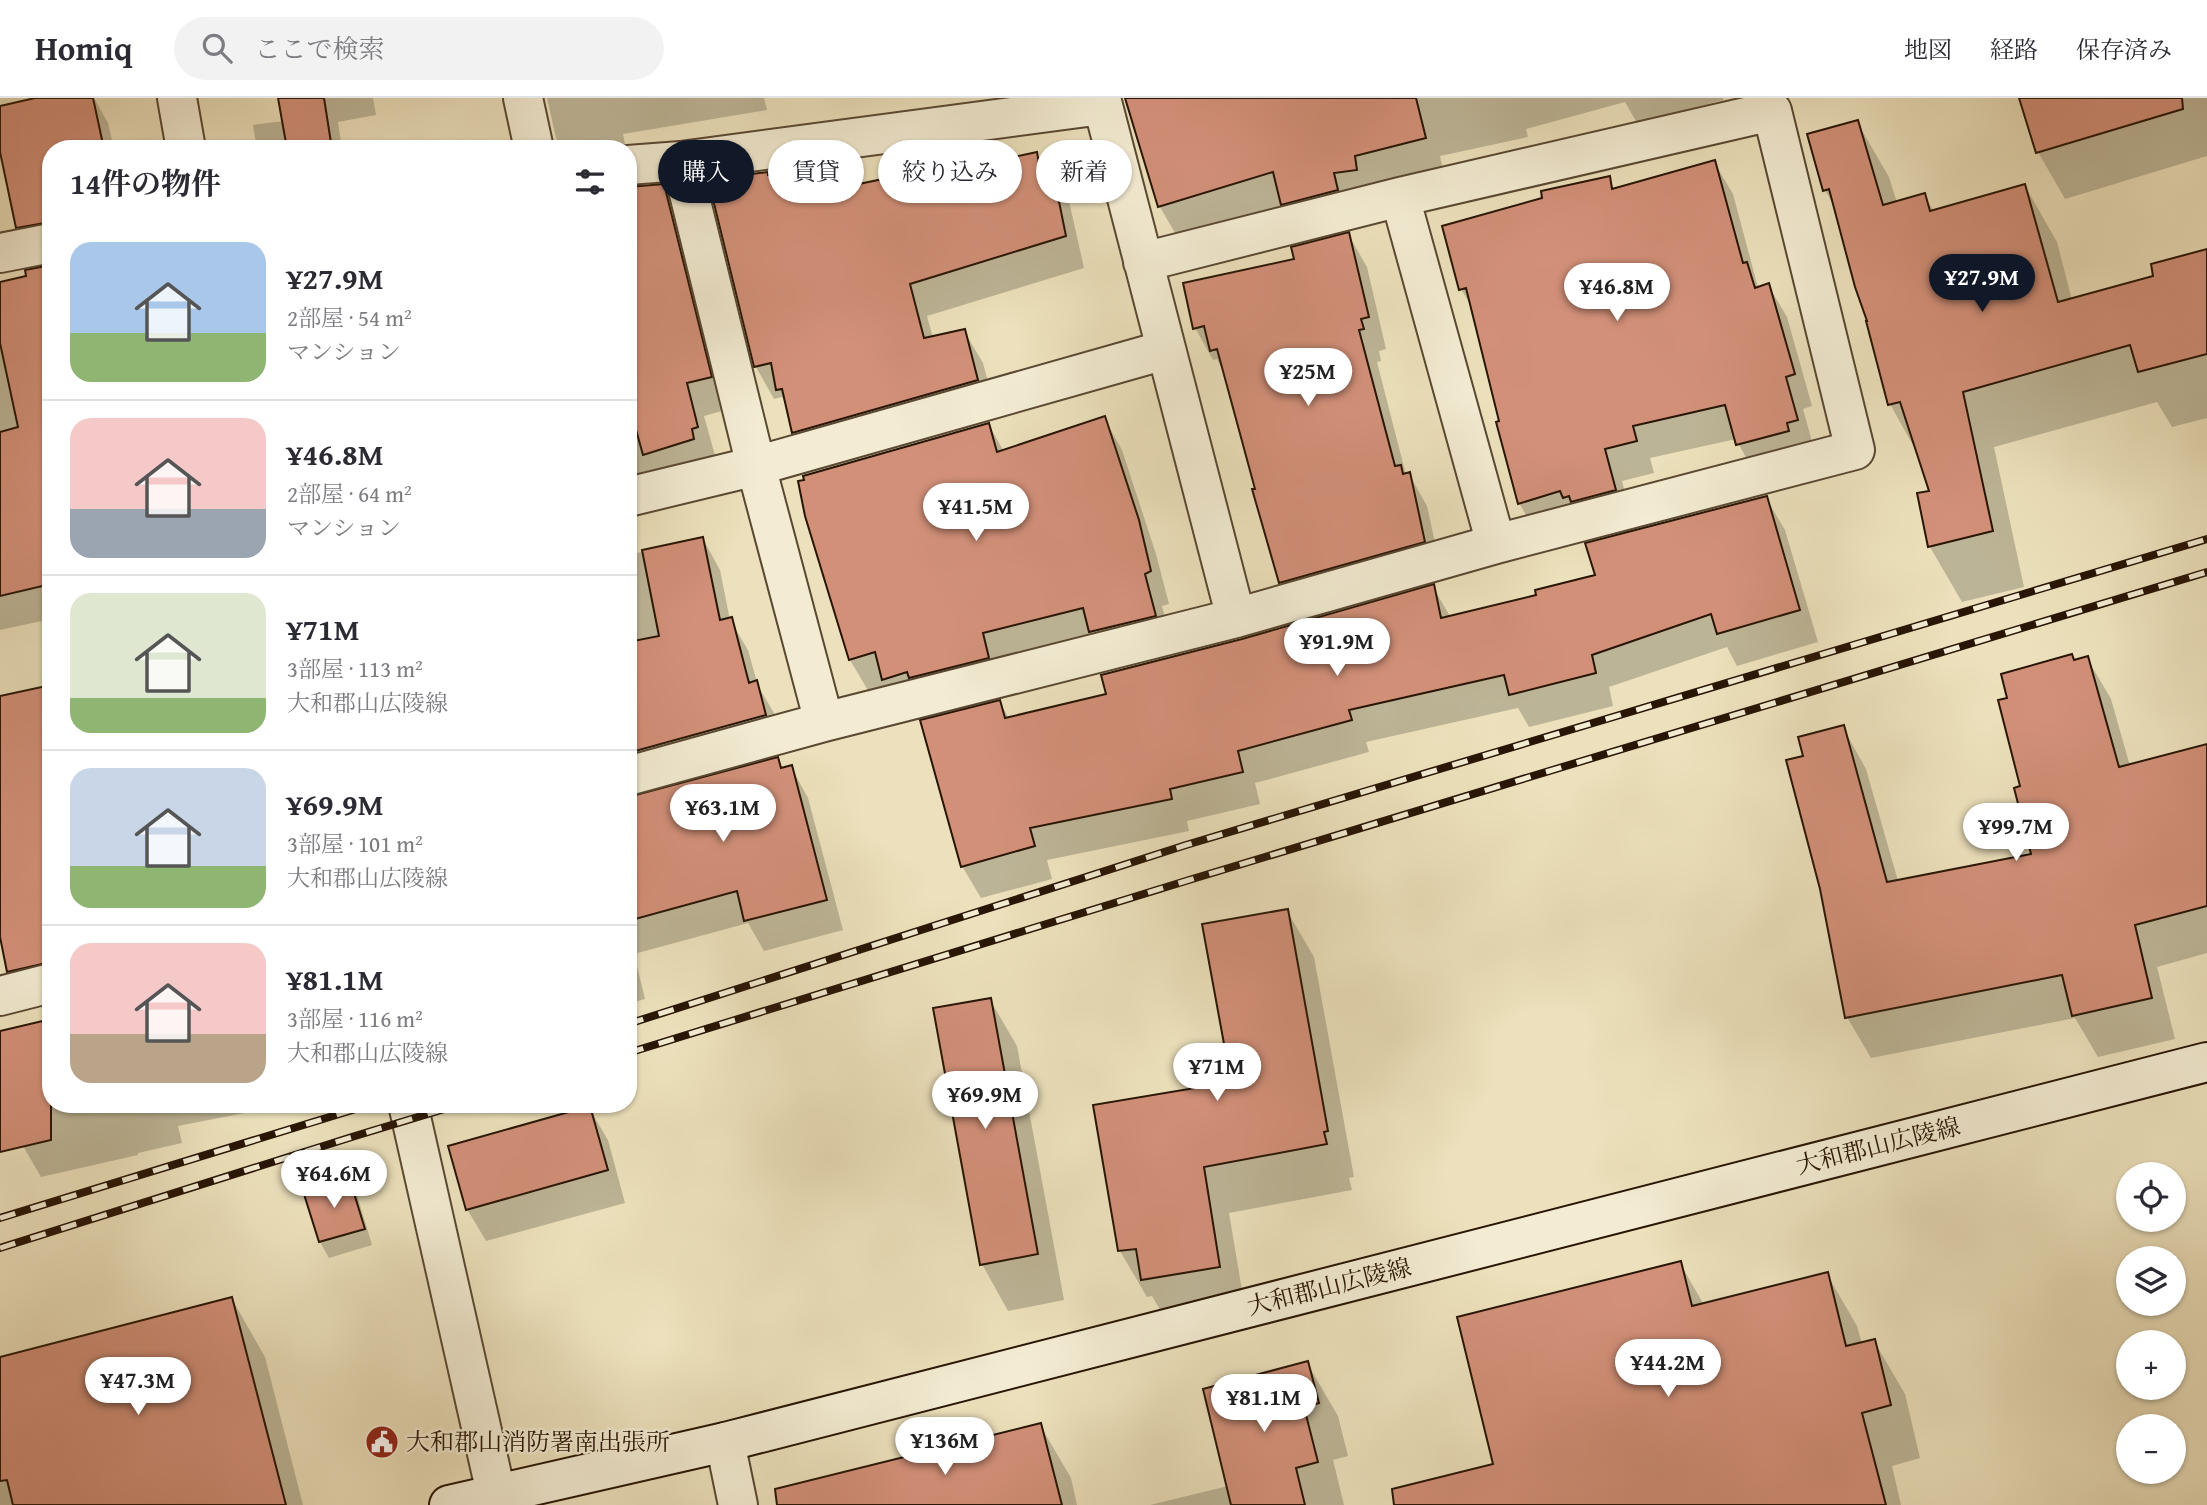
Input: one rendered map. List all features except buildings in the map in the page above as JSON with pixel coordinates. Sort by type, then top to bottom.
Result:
[{"type":"street","points":[[177,98],[184,140]]},
{"type":"street","points":[[523,98],[532,140]]},
{"type":"street","points":[[754,151],[1101,101],[1236,618]]},
{"type":"street","points":[[637,774],[824,722],[1236,618],[1496,544],[1855,450],[1772,111],[1400,197],[1143,262]]},
{"type":"street","points":[[637,164],[658,163]]},
{"type":"street","points":[[1400,197],[1496,544]]},
{"type":"street","points":[[691,203],[756,466],[824,722]]},
{"type":"street","points":[[0,253],[42,245]]},
{"type":"street","points":[[637,495],[756,466],[1165,351]]},
{"type":"street","points":[[0,996],[42,986]]},
{"type":"street","name":"大和郡山広陵線","points":[[449,1505],[725,1442],[2207,1062]]},
{"type":"street","points":[[410,1113],[496,1493]]},
{"type":"street","points":[[725,1442],[738,1505]]},
{"type":"railway","points":[[637,1021],[1186,845],[2207,539]]},
{"type":"railway","points":[[637,1050],[2207,572]]},
{"type":"railway","points":[[0,1218],[343,1113]]},
{"type":"railway","points":[[0,1248],[431,1113]]},
{"type":"place","name":"大和郡山消防署南出張所","points":[[382,1442]]}]
